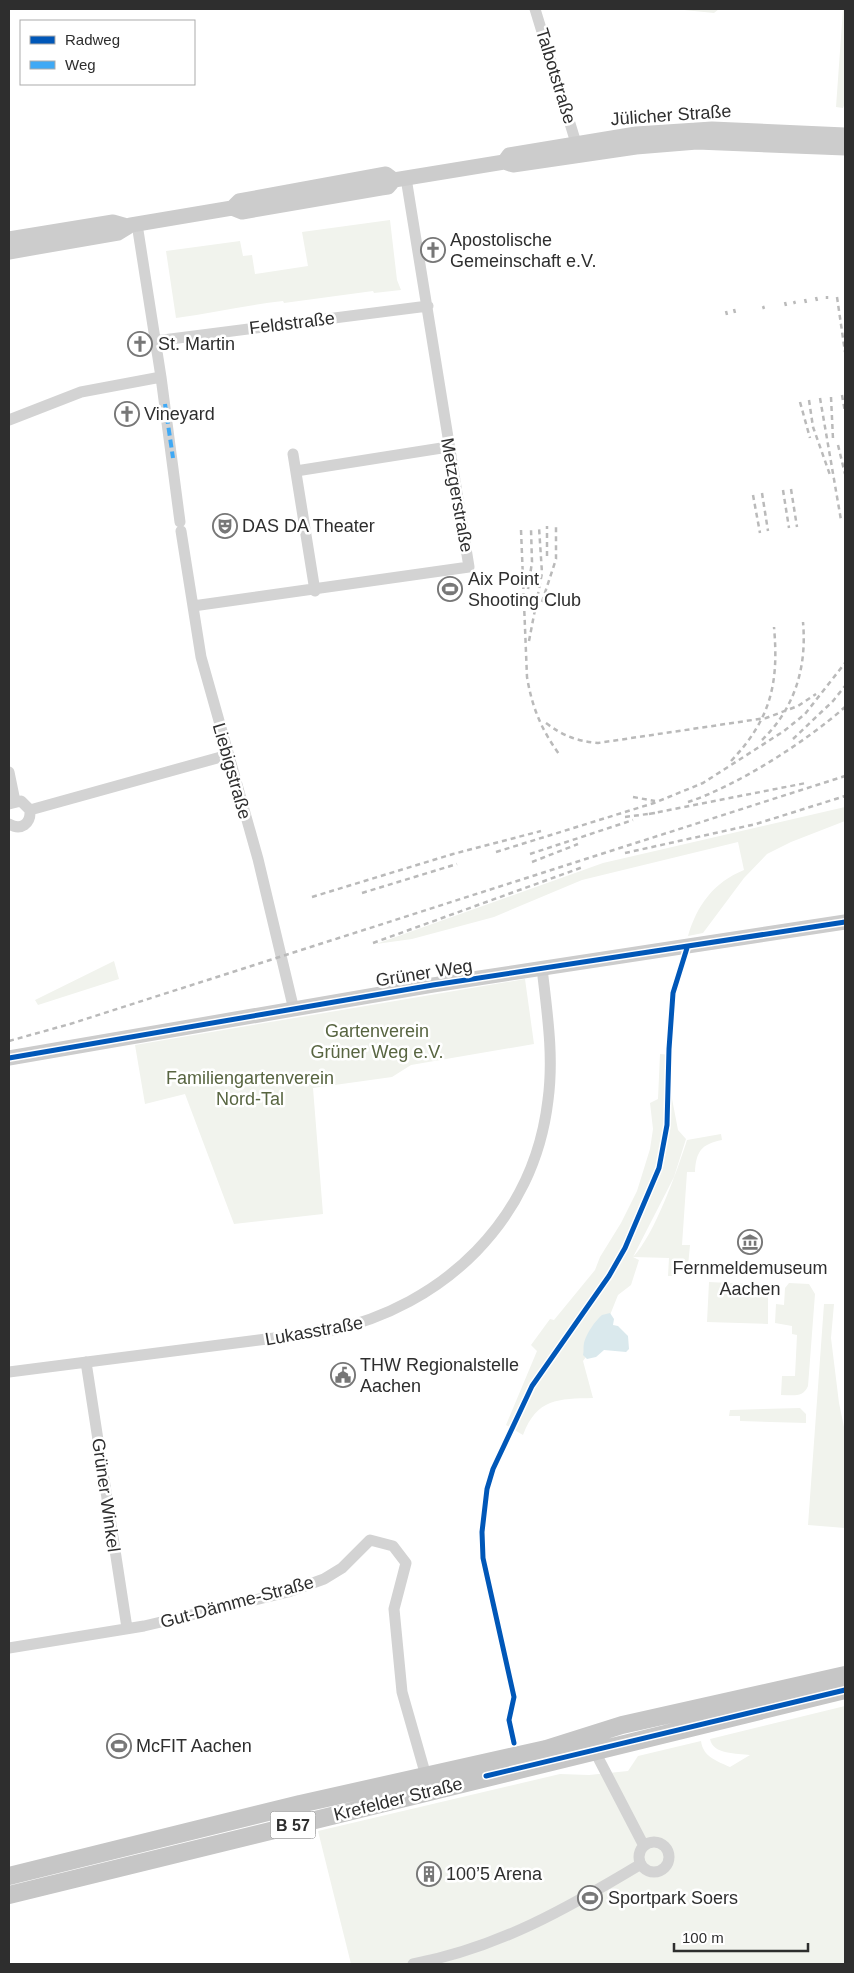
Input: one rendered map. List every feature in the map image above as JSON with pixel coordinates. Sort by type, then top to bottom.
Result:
[{"type":"main road","name":"Jülicher Straße","points":[[9,252],[118,233],[132,225],[232,208],[242,212],[388,187],[400,179],[504,162],[512,165],[577,149],[696,142],[827,140],[845,135]]},
{"type":"main road","name":"Jülicher Straße","points":[[827,140],[845,148]]},
{"type":"main road","name":"Jülicher Straße","points":[[9,239],[116,222],[132,225]]},
{"type":"main road","name":"Grüner Weg","points":[[9,1058],[542,968],[845,922]]},
{"type":"main road","name":"Krefelder Straße","points":[[9,1895],[592,1744],[632,1723],[845,1675]]},
{"type":"main road","name":"Krefelder Straße","points":[[9,1876],[300,1804],[426,1776],[592,1744],[845,1690]]},
{"type":"street","name":"Talbotstraße","points":[[535,9],[577,149]]},
{"type":"street","name":"Metzgerstraße","points":[[193,606],[314,591],[469,567],[448,446],[428,306],[400,179]]},
{"type":"street","name":"Liebigstraße","points":[[132,225],[156,341],[201,657],[258,859],[294,1010]]},
{"type":"street","name":"Feldstraße","points":[[156,341],[428,306]]},
{"type":"street","points":[[9,420],[81,392],[161,377]]},
{"type":"street","points":[[296,470],[448,446]]},
{"type":"street","points":[[293,454],[314,591]]},
{"type":"street","points":[[30,810],[228,755]]},
{"type":"street","points":[[9,772],[12,803],[21,801],[30,810],[31,817],[21,827],[14,827],[9,824]]},
{"type":"street","name":"Lukasstraße","points":[[9,1372],[343,1328],[372,1321],[402,1308],[428,1293],[460,1268],[493,1232],[512,1205],[529,1171],[542,1134],[549,1099],[550,1054],[542,968]]},
{"type":"street","name":"Grüner Winkel","points":[[86,1362],[127,1628]]},
{"type":"street","name":"Gut-Dämme-Straße","points":[[9,1648],[181,1618],[307,1586],[342,1568],[370,1540],[393,1546],[406,1563],[394,1610],[402,1692],[426,1776]]},
{"type":"street","points":[[592,1744],[644,1846],[639,1858],[641,1864],[647,1870],[655,1872],[666,1866],[669,1859],[668,1851],[664,1846],[658,1842],[644,1846]]},
{"type":"street","points":[[413,1964],[456,1955],[518,1932],[641,1864]]},
{"type":"green space","points":[[674,9],[719,9],[714,13]]},
{"type":"green space","points":[[843,9],[845,9],[845,103],[843,108],[836,107]]},
{"type":"green space","points":[[390,220],[397,280],[401,290],[374,293],[373,291],[284,303],[283,301],[176,318],[166,251],[240,241],[243,256],[252,255],[255,274],[308,266],[302,232]]},
{"type":"green space","points":[[845,807],[845,821],[791,842],[767,854],[744,878],[703,933],[688,936],[696,914],[715,888],[733,875],[744,870],[738,842],[582,880],[494,917],[412,939],[376,944],[603,863]]},
{"type":"green space","points":[[114,961],[119,979],[38,1005],[35,1000]]},
{"type":"green space","name":"Familiengartenverein Nord-Tal","points":[[525,979],[534,1044],[411,1065],[392,1077],[313,1088],[323,1214],[234,1224],[185,1094],[145,1104],[135,1045]]},
{"type":"green space","points":[[660,1054],[671,1055],[669,1083],[678,1130],[686,1139],[674,1177],[633,1257],[639,1260],[631,1285],[618,1295],[602,1335],[583,1361],[593,1398],[559,1400],[542,1407],[535,1414],[523,1435],[506,1425],[537,1351],[531,1345],[550,1319],[554,1320],[595,1270],[600,1257],[621,1223],[637,1191],[650,1149],[653,1129],[650,1103],[658,1099]]},
{"type":"green space","points":[[721,1134],[722,1140],[709,1144],[698,1154],[695,1172],[687,1172],[682,1245],[690,1245],[688,1266],[681,1271],[673,1270],[672,1276],[668,1276],[669,1258],[633,1257],[641,1247],[657,1218],[687,1140]]},
{"type":"green space","points":[[709,1282],[768,1285],[768,1324],[707,1322]]},
{"type":"green space","points":[[789,1283],[809,1284],[815,1294],[808,1386],[800,1394],[781,1395],[782,1376],[795,1376],[797,1335],[792,1334],[792,1326],[775,1323],[776,1304],[784,1305],[785,1288]]},
{"type":"green space","points":[[824,1304],[834,1304],[831,1338],[839,1403],[845,1432],[845,1528],[808,1525]]},
{"type":"green space","points":[[800,1408],[806,1414],[806,1423],[740,1421],[740,1416],[729,1416],[730,1410]]},
{"type":"green space","name":"Sportpark Soers","points":[[845,1706],[845,1964],[351,1964],[318,1831],[560,1774],[589,1775],[628,1771],[638,1756],[701,1741],[708,1755],[730,1767],[750,1755],[721,1751],[712,1744],[710,1739]]},
{"type":"shaded area","points":[[610,1313],[614,1319],[613,1325],[618,1326],[628,1336],[629,1349],[626,1352],[604,1350],[596,1357],[587,1359],[583,1355],[584,1343],[591,1328],[602,1315]]},
{"type":"railway","points":[[816,297],[817,301]]},
{"type":"railway","points":[[837,297],[845,352]]},
{"type":"railway","points":[[805,299],[806,303]]},
{"type":"railway","points":[[785,302],[786,306]]},
{"type":"railway","points":[[734,309],[735,313]]},
{"type":"railway","points":[[726,311],[727,315]]},
{"type":"railway","points":[[842,395],[845,412]]},
{"type":"railway","points":[[831,397],[833,439]]},
{"type":"railway","points":[[820,398],[841,520]]},
{"type":"railway","points":[[809,400],[813,427],[830,475]]},
{"type":"railway","points":[[800,402],[810,438]]},
{"type":"railway","points":[[838,445],[845,474]]},
{"type":"railway","points":[[791,489],[797,527]]},
{"type":"railway","points":[[783,490],[789,528]]},
{"type":"railway","points":[[762,493],[768,531]]},
{"type":"railway","points":[[753,495],[760,533]]},
{"type":"railway","points":[[542,602],[556,559],[556,525]]},
{"type":"railway","points":[[547,526],[547,556]]},
{"type":"railway","points":[[529,641],[542,573],[539,527]]},
{"type":"railway","points":[[528,589],[532,562],[531,529]]},
{"type":"railway","points":[[521,530],[527,677],[538,717],[547,736],[559,754]]},
{"type":"railway","points":[[762,740],[783,714],[796,686],[803,655],[803,622]]},
{"type":"railway","points":[[731,761],[745,745],[764,715],[773,683],[775,666],[774,627]]},
{"type":"railway","points":[[496,852],[654,803],[703,783],[784,731],[805,714],[845,663]]},
{"type":"railway","points":[[793,739],[833,701],[845,686]]},
{"type":"railway","points":[[546,723],[570,737],[598,743],[766,718],[798,706],[816,694]]},
{"type":"railway","points":[[688,802],[728,785],[771,761],[792,748],[845,707]]},
{"type":"railway","points":[[9,1041],[70,1024],[845,776]]},
{"type":"railway","points":[[649,814],[806,783]]},
{"type":"railway","points":[[625,853],[756,824],[845,796]]},
{"type":"railway","points":[[633,797],[655,801]]},
{"type":"railway","points":[[625,817],[655,813]]},
{"type":"railway","points":[[530,854],[633,820]]},
{"type":"railway","points":[[312,897],[453,854],[541,831]]},
{"type":"railway","points":[[532,862],[578,844]]},
{"type":"railway","points":[[362,893],[457,864]]},
{"type":"railway","points":[[373,943],[583,867]]},
{"type":"marked path","points":[[165,404],[173,458]]},
{"type":"cycle path","points":[[9,1058],[433,985],[845,922]]},
{"type":"cycle path","points":[[514,1743],[509,1720],[514,1697],[483,1558],[482,1532],[487,1489],[493,1469],[532,1386],[609,1276],[625,1248],[659,1168],[667,1125],[673,993],[687,948]]},
{"type":"cycle path","points":[[486,1776],[845,1690]]},
{"type":"place","name":"Apostolische Gemeinschaft e.V.","points":[[433,250]]},
{"type":"place","name":"St. Martin","points":[[140,344]]},
{"type":"place","name":"Vineyard","points":[[127,414]]},
{"type":"place","name":"DAS DA Theater","points":[[225,526]]},
{"type":"place","name":"Aix Point Shooting Club","points":[[450,589]]},
{"type":"place","name":"Fernmeldemuseum Aachen","points":[[750,1242]]},
{"type":"place","name":"THW Regionalstelle Aachen","points":[[343,1375]]},
{"type":"place","name":"McFIT Aachen","points":[[119,1746]]},
{"type":"place","name":"100’5 Arena","points":[[429,1874]]},
{"type":"place","name":"Sportpark Soers","points":[[590,1898]]},
{"type":"park label","name":"Gartenverein Grüner Weg e.V.","points":[[377,1041]]}]
